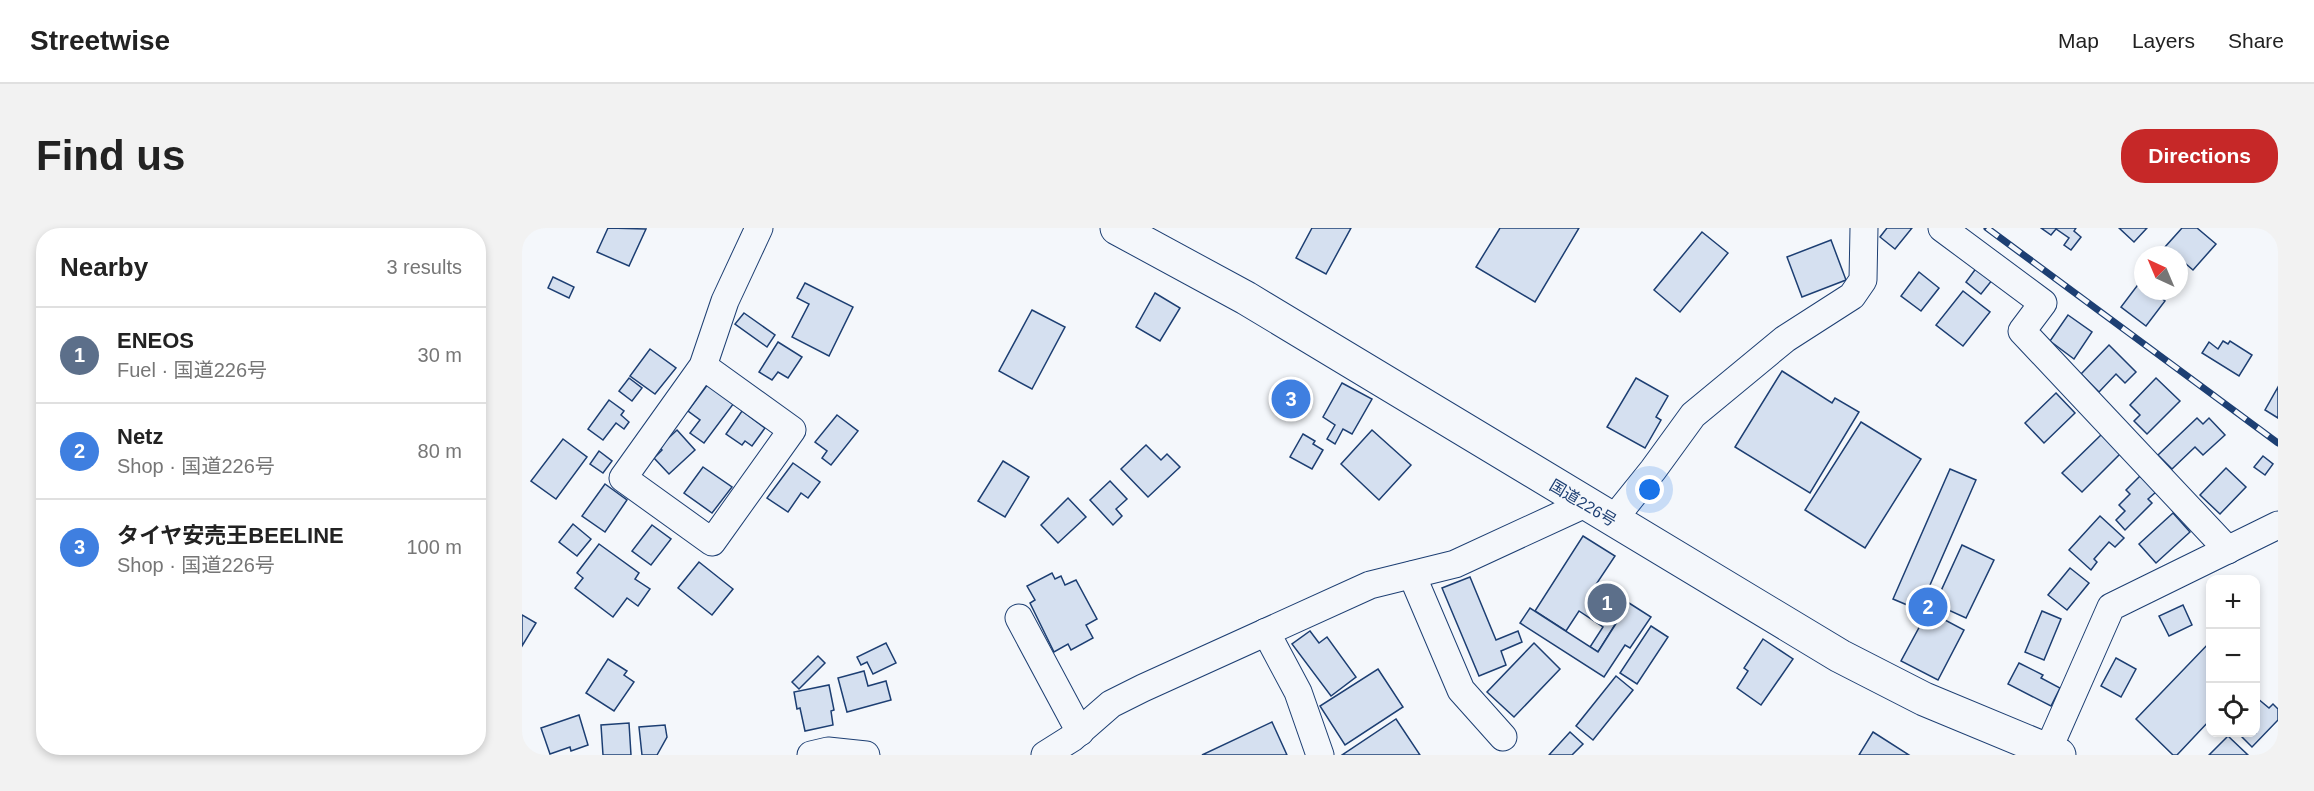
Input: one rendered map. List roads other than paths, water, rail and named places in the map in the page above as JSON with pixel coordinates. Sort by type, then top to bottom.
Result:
[{"type":"highway","name":"国道226号","points":[[1117,228],[1245,298],[1840,657],[1924,699],[2036,750]]},
{"type":"street","points":[[703,366],[792,430],[712,542],[623,478],[703,366],[725,301],[759,228]]},
{"type":"street","points":[[1045,755],[1080,732],[1111,704],[1370,585],[1455,564],[1599,513],[1653,470],[1693,415],[1785,339],[1852,296],[1863,280],[1864,228]]},
{"type":"street","points":[[1942,228],[2043,303],[2022,331],[2228,550]]},
{"type":"street","points":[[2036,750],[2111,607],[2278,525]]},
{"type":"street","points":[[1412,575],[1461,690],[1503,737]]},
{"type":"street","points":[[1019,618],[1080,732]]},
{"type":"street","points":[[1266,632],[1298,692],[1320,755]]},
{"type":"street","points":[[811,755],[828,751],[866,755]]},
{"type":"railway","points":[[1987,228],[2278,443]]},
{"type":"place","name":"タイヤ安売王BEELINE","points":[[1291,399]]},
{"type":"place","name":"ENEOS","points":[[1607,603]]},
{"type":"place","name":"Netz","points":[[1928,607]]}]
